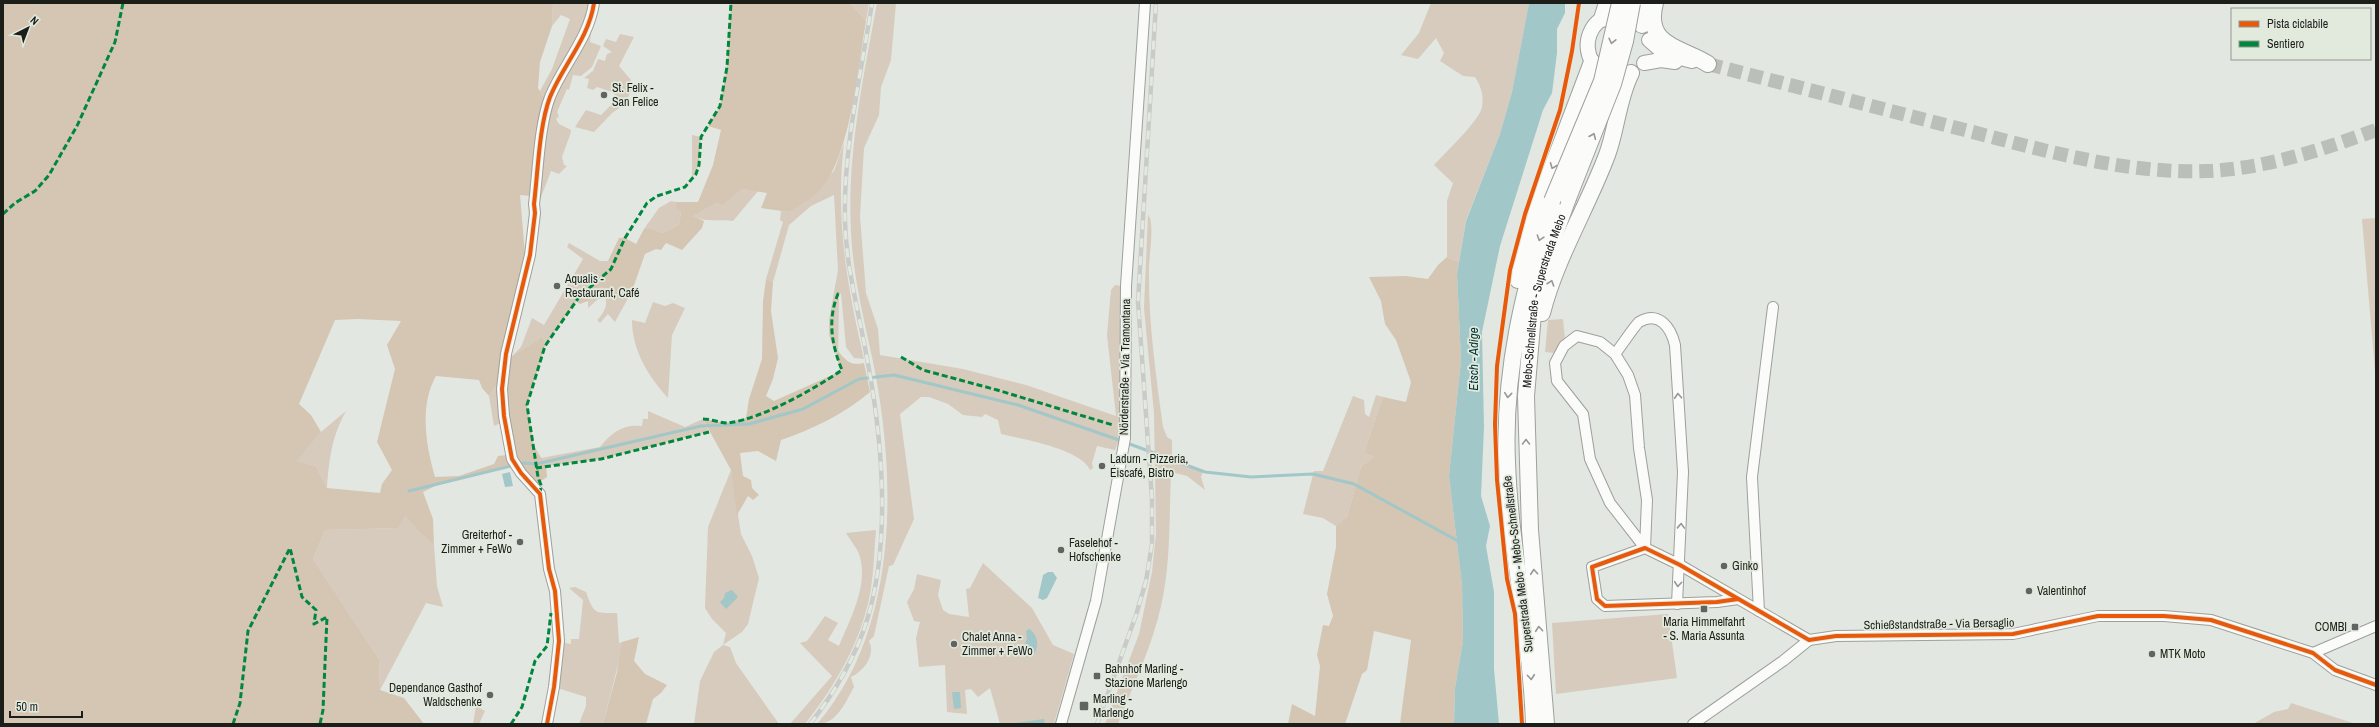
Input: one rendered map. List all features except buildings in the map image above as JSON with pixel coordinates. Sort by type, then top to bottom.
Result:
[{"type":"highway","name":"Mebo-Schnellstraße - Superstrada Mebo","points":[[1537,611],[1526,456],[1526,396],[1529,346],[1534,302],[1544,264],[1568,198],[1614,84],[1625,41],[1632,3]]},
{"type":"highway","points":[[1642,25],[1646,3]]},
{"type":"highway","points":[[1655,3],[1654,20],[1663,40],[1677,50],[1697,57],[1708,64]]},
{"type":"highway","name":"Mebo-Schnellstraße - Superstrada Mebo","points":[[1512,356],[1526,288],[1552,201],[1602,81],[1611,10]]},
{"type":"highway","points":[[1512,356],[1509,332],[1515,293],[1528,231],[1592,62]]},
{"type":"highway","points":[[1529,346],[1538,329],[1556,269],[1608,153],[1616,129],[1626,83],[1631,73]]},
{"type":"highway","name":"Superstrada Mebo - Mebo-Schnellstraße","points":[[1512,356],[1507,404],[1507,462],[1514,553],[1526,622],[1534,724]]},
{"type":"highway","name":"Superstrada Mebo - Mebo-Schnellstraße","points":[[1537,611],[1546,724]]},
{"type":"main road","points":[[1592,62],[1587,50],[1588,39],[1594,26],[1611,10]]},
{"type":"main road","points":[[1642,25],[1649,40],[1664,54],[1708,64]]},
{"type":"main road","points":[[1644,63],[1649,50],[1649,40]]},
{"type":"main road","points":[[1631,73],[1644,63],[1661,60],[1697,67],[1708,64]]},
{"type":"street","points":[[547,724],[554,687],[559,642],[555,591],[549,569],[540,494],[521,473],[512,459],[504,416],[502,389],[506,354],[530,255],[535,213],[534,204],[546,110],[554,90],[588,28],[594,3]]},
{"type":"street","name":"Nörderstraße - Via Tramontana","points":[[1061,724],[1096,601],[1124,443],[1126,286],[1145,3]]},
{"type":"street","points":[[1759,611],[1752,477],[1773,307]]},
{"type":"street","points":[[1615,354],[1638,323],[1650,318],[1665,322],[1672,332],[1675,345],[1683,472],[1680,565],[1677,604]]},
{"type":"street","points":[[1645,548],[1646,500],[1634,395],[1628,375],[1615,354],[1600,342],[1577,336],[1564,346],[1555,363],[1557,381],[1583,414],[1590,459],[1610,502],[1645,548],[1680,565],[1809,640],[1783,661],[1693,724]]},
{"type":"street","points":[[1645,548],[1592,567],[1597,599],[1605,606],[1677,604],[1738,599]]},
{"type":"street","name":"Schießstandstraße - Via Bersaglio","points":[[1809,640],[1836,636],[2013,634],[2098,616],[2164,616],[2211,620],[2313,653],[2335,670],[2376,685]]},
{"type":"street","points":[[2313,653],[2376,626]]},
{"type":"shaded area","points":[[3,3],[553,3],[552,26],[540,62],[538,88],[546,101],[531,196],[520,195],[525,255],[497,384],[489,396],[482,388],[479,380],[436,376],[427,400],[426,413],[427,439],[435,477],[459,476],[494,464],[498,456],[507,455],[509,439],[505,358],[512,356],[543,336],[545,346],[527,405],[534,446],[546,466],[547,477],[541,481],[540,494],[536,497],[513,466],[437,485],[423,492],[433,519],[434,545],[419,532],[405,515],[399,528],[325,530],[313,559],[379,659],[380,690],[404,698],[424,724],[3,724]],"holes":[[[358,319],[401,321],[387,345],[395,369],[377,442],[392,470],[382,484],[380,493],[327,488],[316,466],[296,461],[321,432],[311,415],[299,404],[335,320]]]},
{"type":"shaded area","points":[[553,3],[594,3],[590,42],[601,46],[592,67],[581,76],[573,75],[569,90],[567,89],[557,112],[559,116],[556,119],[559,124],[571,130],[562,157],[564,165],[567,166],[559,174],[551,171],[535,213],[546,101],[540,91],[552,69],[570,19],[561,15],[552,26]]},
{"type":"shaded area","points":[[731,3],[850,3],[866,21],[852,109],[840,154],[831,174],[818,192],[789,212],[761,208],[767,193],[742,189],[722,206],[717,203],[693,216],[704,221],[702,228],[682,250],[666,243],[661,250],[656,249],[645,254],[632,291],[617,295],[600,286],[588,301],[580,304],[576,301],[613,265],[611,261],[608,261],[619,238],[625,238],[636,244],[644,229],[653,229],[663,233],[679,225],[681,212],[676,209],[675,202],[698,202],[713,165],[721,130],[708,126],[720,106],[727,67]]},
{"type":"shaded area","points":[[850,3],[869,3],[866,21]]},
{"type":"shaded area","points":[[877,3],[896,3],[891,60],[881,87],[879,115],[864,148],[860,216],[866,293],[878,329],[880,355],[963,369],[1026,385],[1116,416],[1107,335],[1111,290],[1115,285],[1122,286],[1121,435],[1115,450],[1097,446],[1092,463],[1093,468],[1090,470],[1075,456],[1063,451],[1036,442],[1001,434],[998,420],[985,414],[982,417],[963,415],[948,404],[929,397],[921,397],[900,414],[914,519],[893,565],[889,566],[874,636],[869,641],[871,652],[868,662],[860,671],[851,677],[854,687],[840,712],[830,720],[817,724],[844,686],[864,643],[877,597],[885,549],[887,500],[886,451],[880,403],[854,264],[850,203],[851,174],[857,117]]},
{"type":"shaded area","points":[[1431,3],[1529,3],[1512,92],[1500,134],[1466,220],[1459,262],[1447,257],[1447,201],[1453,183],[1434,165],[1475,120],[1480,113],[1483,103],[1479,84],[1475,77],[1463,76],[1440,61],[1444,53],[1436,38],[1418,59],[1401,55],[1419,33]]},
{"type":"shaded area","points":[[620,34],[634,37],[619,66],[631,80],[629,87],[632,89],[624,105],[612,113],[594,132],[575,127],[586,110],[601,115],[615,101],[616,96],[612,92],[597,87],[593,90],[587,88],[589,79],[584,78],[593,71],[598,59],[605,61],[607,54],[612,52],[603,46],[606,39],[616,42]]},
{"type":"shaded area","points":[[692,135],[701,137],[699,165],[692,179]]},
{"type":"shaded area","points":[[844,143],[841,199],[844,252],[852,305],[864,359],[854,358],[846,347],[841,293],[836,298],[839,299],[838,361],[829,335],[829,320],[838,270],[834,195],[811,206],[789,225],[773,282],[766,279],[783,222],[780,220],[781,211],[789,212],[834,171]]},
{"type":"shaded area","points":[[742,189],[758,191],[733,221],[707,220],[693,216],[717,203],[722,206]]},
{"type":"shaded area","points":[[671,201],[675,202],[676,209],[681,212],[679,225],[663,233],[653,229],[644,229],[659,208]]},
{"type":"shaded area","points":[[1148,215],[1151,225],[1149,288],[1151,328],[1163,427],[1167,437],[1172,440],[1172,459],[1203,471],[1201,477],[1205,490],[1187,476],[1171,472],[1169,539],[1161,606],[1153,636],[1118,724],[1105,724],[1139,634],[1152,572],[1156,534],[1154,413],[1144,308]]},
{"type":"shaded area","points":[[2376,218],[2376,383],[2362,219]]},
{"type":"shaded area","points":[[569,243],[600,261],[611,261],[613,265],[579,297],[545,346],[543,336],[512,356],[521,347],[532,318],[544,325],[583,259],[567,247]]},
{"type":"shaded area","points":[[1447,257],[1459,262],[1457,274],[1461,360],[1449,476],[1462,585],[1463,641],[1455,688],[1454,724],[1400,724],[1411,640],[1374,631],[1367,670],[1362,674],[1345,724],[1288,724],[1292,704],[1315,716],[1320,666],[1317,655],[1323,625],[1329,626],[1333,616],[1327,594],[1336,547],[1336,526],[1347,517],[1361,467],[1374,457],[1364,453],[1383,397],[1406,402],[1411,382],[1396,340],[1385,324],[1381,301],[1369,277],[1406,276],[1428,279],[1438,265]]},
{"type":"shaded area","points":[[766,279],[773,282],[771,311],[778,358],[773,379],[766,396],[774,401],[841,371],[838,361],[838,351],[849,362],[856,364],[864,363],[870,392],[850,407],[828,420],[781,440],[776,461],[758,451],[740,453],[743,476],[751,480],[752,488],[759,495],[753,500],[748,496],[737,515],[731,470],[703,419],[726,423],[746,418],[749,399],[762,359],[763,301]]},
{"type":"shaded area","points":[[600,286],[617,295],[632,291],[615,322],[608,314],[600,323],[597,320],[606,307],[605,298],[598,299],[588,308],[588,301]]},
{"type":"shaded area","points":[[653,302],[665,306],[673,303],[685,308],[672,335],[668,398],[654,381],[642,362],[633,331],[632,320],[645,323]]},
{"type":"shaded area","points":[[1563,319],[1565,339],[1555,353],[1545,352],[1548,320]]},
{"type":"shaded area","points":[[497,384],[502,389],[505,421],[494,426],[489,396]]},
{"type":"shaded area","points":[[1376,395],[1383,397],[1364,453],[1374,457],[1361,467],[1347,517],[1336,526],[1323,518],[1303,514],[1314,471],[1323,471],[1353,396],[1364,400],[1365,414],[1369,417]]},
{"type":"shaded area","points":[[346,411],[334,439],[327,488],[316,466],[295,461],[321,432]]},
{"type":"shaded area","points":[[648,411],[685,427],[703,419],[709,432],[601,459],[546,466],[541,458],[600,447],[618,430],[629,426],[642,426],[643,419],[648,419]]},
{"type":"shaded area","points":[[731,470],[741,534],[752,556],[759,578],[748,624],[742,632],[723,645],[726,633],[712,619],[705,608],[708,527]]},
{"type":"shaded area","points":[[405,514],[419,532],[434,545],[437,586],[443,607],[426,603],[380,690],[379,659],[313,559],[325,530],[399,528]]},
{"type":"shaded area","points":[[876,530],[870,594],[866,612],[853,646],[827,694],[805,724],[790,724],[832,676],[800,643],[807,641],[825,616],[838,623],[828,640],[839,646],[857,603],[862,580],[862,568],[859,554],[846,533]]},
{"type":"shaded area","points":[[983,563],[1032,608],[1053,645],[1074,654],[1054,724],[1000,724],[990,688],[978,697],[971,689],[965,690],[967,714],[947,712],[945,665],[919,667],[916,638],[920,622],[914,621],[907,602],[914,589],[917,574],[941,580],[938,595],[943,610],[949,614],[969,617],[966,589],[970,588]]},
{"type":"shaded area","points":[[575,587],[586,592],[591,605],[596,611],[604,613],[617,613],[619,643],[622,642],[621,653],[603,724],[579,724],[586,706],[586,697],[554,687],[559,642],[571,644],[571,639],[579,639],[583,600],[569,588]]},
{"type":"shaded area","points":[[1668,614],[1677,678],[1556,694],[1552,623]]},
{"type":"shaded area","points":[[639,637],[634,661],[645,674],[667,685],[661,693],[653,699],[646,724],[603,724],[617,672],[622,642]]},
{"type":"shaded area","points":[[723,645],[730,647],[736,663],[779,724],[694,724],[700,681],[714,652]]},
{"type":"shaded area","points":[[2291,703],[2356,724],[2253,724],[2274,712],[2288,709]]},
{"type":"shaded area","points":[[476,706],[485,711],[479,724],[473,724]]},
{"type":"water","name":"Etsch - Adige","points":[[1529,3],[1565,3],[1565,13],[1557,29],[1557,53],[1552,93],[1543,110],[1500,246],[1482,332],[1484,427],[1481,496],[1490,526],[1486,546],[1494,592],[1494,669],[1499,724],[1454,724],[1455,688],[1463,641],[1462,585],[1449,476],[1461,360],[1457,274],[1466,221],[1500,134],[1512,92]]},
{"type":"water","points":[[510,472],[513,486],[505,487],[502,474]]},
{"type":"water","points":[[1048,572],[1053,572],[1057,578],[1047,598],[1043,600],[1038,598],[1043,575]]},
{"type":"water","points":[[732,590],[738,597],[726,609],[720,602],[724,598],[725,593]]},
{"type":"water","points":[[1029,629],[1036,638],[1037,649],[1033,655],[1026,657],[1022,653],[1027,638],[1026,631]]},
{"type":"water","points":[[952,692],[960,692],[961,708],[954,709]]},
{"type":"water","points":[[1044,719],[1045,724],[1010,724]]},
{"type":"waterway","points":[[409,491],[523,463],[536,464],[701,426],[749,424],[803,409],[859,379],[894,375],[1018,405],[1122,441]]},
{"type":"waterway","points":[[1127,443],[1205,472],[1251,477],[1313,474],[1354,484],[1458,541]]},
{"type":"tunnel","points":[[1708,64],[2054,153],[2114,165],[2145,169],[2206,171],[2249,167],[2335,145],[2376,130]]},
{"type":"railway","points":[[810,724],[828,700],[857,648],[867,620],[875,589],[880,556],[882,522],[880,452],[872,385],[850,271],[845,221],[845,194],[850,139],[872,3]]},
{"type":"railway","points":[[1097,724],[1136,615],[1146,581],[1152,544],[1152,499],[1138,302],[1156,3]]},
{"type":"marked path","points":[[3,214],[15,203],[35,191],[49,175],[77,126],[115,42],[123,3]]},
{"type":"marked path","points":[[540,494],[541,485],[538,477],[527,405],[545,346],[579,297],[611,269],[625,238],[647,203],[657,196],[685,187],[696,174],[699,165],[701,137],[720,106],[727,67],[731,3]]},
{"type":"marked path","points":[[703,419],[728,423],[756,416],[802,395],[842,370],[833,342],[832,333],[835,304],[838,294],[841,293]]},
{"type":"marked path","points":[[901,357],[923,370],[997,390],[1113,425]]},
{"type":"marked path","points":[[536,468],[601,459],[709,432]]},
{"type":"marked path","points":[[233,724],[240,703],[248,631],[290,548],[302,597],[316,610],[314,624],[327,617],[323,710],[320,724]]},
{"type":"marked path","points":[[511,724],[522,707],[535,661],[547,646],[551,613]]},
{"type":"cycle path","points":[[547,724],[554,687],[559,641],[555,591],[549,569],[540,494],[521,473],[512,459],[504,416],[502,389],[506,354],[530,255],[535,213],[534,204],[539,149],[543,121],[555,85],[587,28],[594,3]]},
{"type":"cycle path","points":[[1522,724],[1515,614],[1507,579],[1497,480],[1495,424],[1497,366],[1510,270],[1525,214],[1560,110],[1572,51],[1579,3]]},
{"type":"cycle path","points":[[1738,599],[1717,602],[1605,606],[1597,599],[1592,567],[1645,548],[1680,565],[1809,640],[1836,636],[2013,634],[2098,616],[2164,616],[2211,620],[2313,653],[2335,670],[2376,685]]},
{"type":"place","name":"St. Felix - San Felice","points":[[604,95]]},
{"type":"place","name":"Aqualis - Restaurant, Café","points":[[557,286]]},
{"type":"place","name":"Ladurn - Pizzeria, Eiscafé, Bistro","points":[[1102,466]]},
{"type":"place","name":"Greiterhof - Zimmer + FeWo","points":[[520,542]]},
{"type":"place","name":"Faselehof - Hofschenke","points":[[1061,550]]},
{"type":"place","name":"Ginko","points":[[1724,566]]},
{"type":"place","name":"Valentinhof","points":[[2029,591]]},
{"type":"place","name":"Maria Himmelfahrt - S. Maria Assunta","points":[[1704,609]]},
{"type":"place","name":"COMBI","points":[[2355,627]]},
{"type":"place","name":"Chalet Anna - Zimmer + FeWo","points":[[954,644]]},
{"type":"place","name":"MTK Moto","points":[[2152,654]]},
{"type":"place","name":"Bahnhof Marling - Stazione Marlengo","points":[[1097,676]]},
{"type":"place","name":"Dependance Gasthof Waldschenke","points":[[490,695]]},
{"type":"place","name":"Marling - Marlengo","points":[[1084,706]]}]
